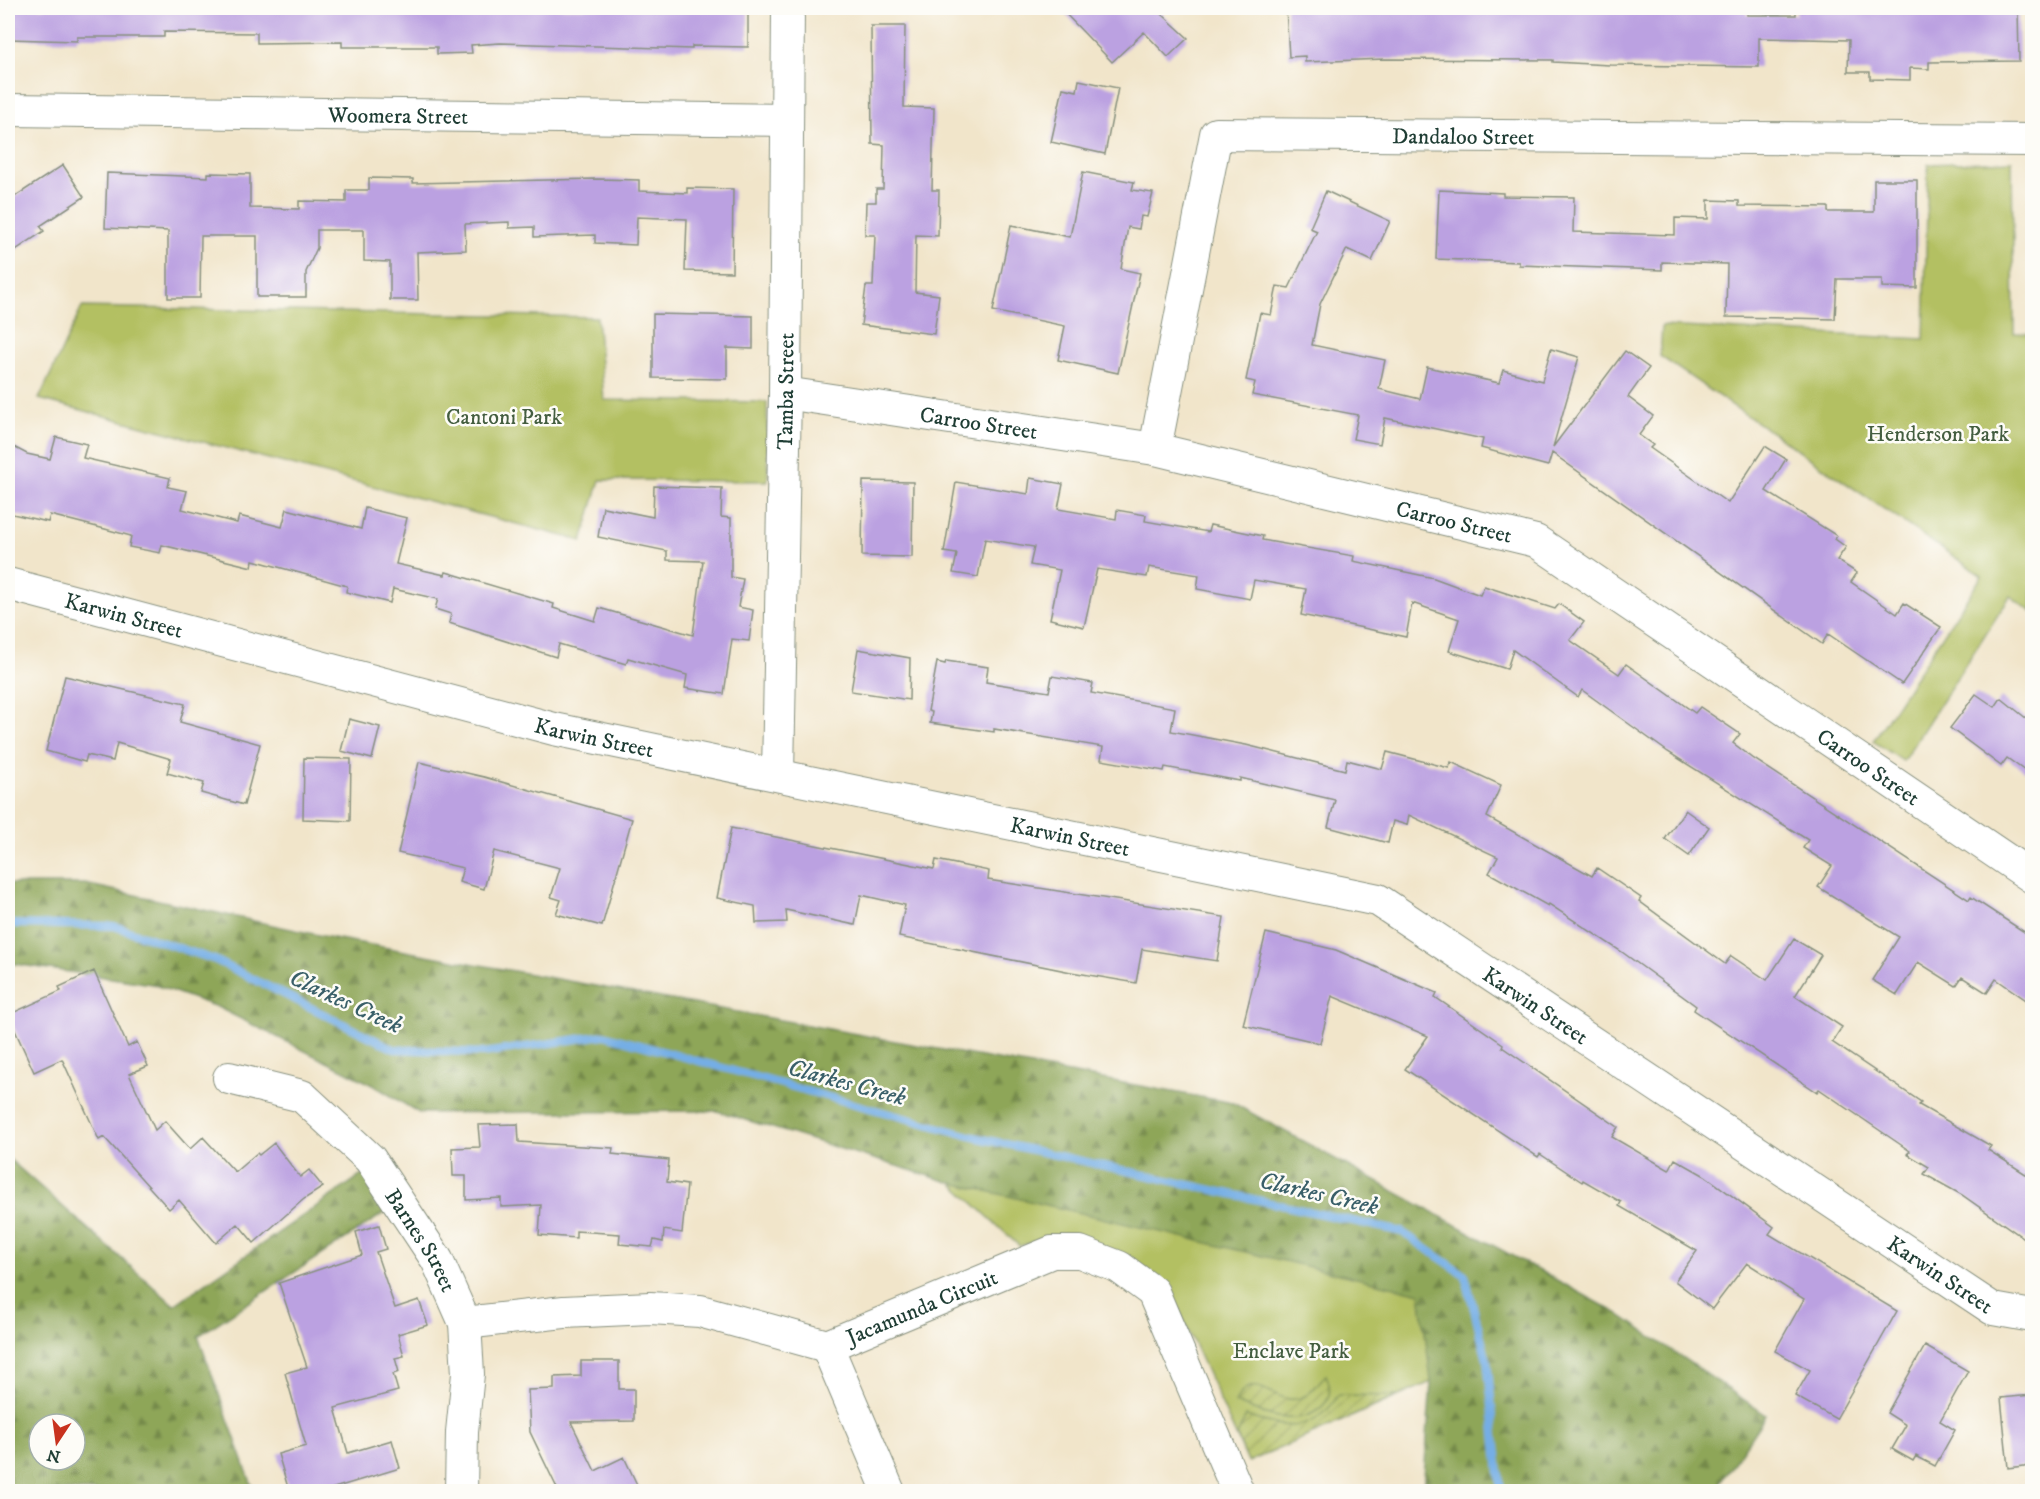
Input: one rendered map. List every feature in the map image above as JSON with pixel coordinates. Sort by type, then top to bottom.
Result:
[{"type":"street","name":"Tamba Street","points":[[778,775],[785,393],[788,8]]},
{"type":"street","name":"Woomera Street","points":[[8,110],[787,120]]},
{"type":"street","name":"Dandaloo Street","points":[[1155,449],[1216,134],[2032,140]]},
{"type":"street","name":"Carroo Street","points":[[785,393],[1155,449],[1536,541],[2032,877]]},
{"type":"street","name":"Karwin Street","points":[[8,584],[554,729],[1378,900],[1993,1309],[2032,1316]]},
{"type":"street","name":"Barnes Street","points":[[229,1078],[302,1096],[370,1159],[437,1260],[465,1323],[468,1374],[462,1432],[461,1491]]},
{"type":"street","name":"Jacamunda Circuit","points":[[465,1323],[564,1312],[660,1308],[700,1311],[827,1346],[1052,1252],[1080,1252],[1119,1267],[1153,1292],[1238,1491]]},
{"type":"street","points":[[827,1346],[889,1491]]},
{"type":"green space","name":"Henderson Park","points":[[2012,161],[2014,333],[2032,334],[2032,612],[2010,596],[1903,761],[1873,741],[1982,576],[1660,356],[1662,326],[1924,339],[1928,164]]},
{"type":"green space","name":"Cantoni Park","points":[[82,307],[597,317],[604,400],[767,402],[768,481],[600,480],[582,541],[39,399]]},
{"type":"green space","points":[[8,884],[85,884],[323,936],[1233,1103],[1617,1313],[1766,1415],[1715,1491],[1423,1491],[1431,1382],[1420,1293],[952,1183],[717,1111],[419,1113],[375,1086],[217,1007],[152,984],[8,963]]},
{"type":"green space","points":[[8,1158],[174,1305],[363,1174],[389,1210],[198,1336],[254,1491],[8,1491]]},
{"type":"green space","name":"Enclave Park","points":[[952,1183],[1420,1293],[1431,1382],[1248,1462],[1170,1291],[1050,1238],[1019,1246]]},
{"type":"green space","points":[[1326,1375],[1329,1389],[1328,1399],[1317,1411],[1306,1416],[1295,1418],[1270,1415],[1235,1403],[1250,1387],[1259,1387],[1285,1398],[1295,1399],[1305,1396]]},
{"type":"green space","points":[[1338,1395],[1398,1396],[1248,1462],[1237,1436],[1246,1416],[1286,1426],[1309,1423],[1329,1408]]},
{"type":"building","points":[[8,8],[748,8],[748,47],[692,46],[692,49],[500,43],[471,45],[472,53],[437,54],[437,47],[342,47],[342,42],[257,43],[257,33],[164,32],[164,37],[77,37],[77,41],[8,39]]},
{"type":"building","points":[[1060,8],[1169,8],[1162,14],[1188,38],[1168,57],[1144,32],[1112,62]]},
{"type":"building","points":[[1286,8],[1635,10],[1635,8],[1747,8],[1747,15],[1796,15],[1796,8],[2018,8],[2019,61],[1929,62],[1929,69],[1910,68],[1910,80],[1870,79],[1870,72],[1848,72],[1849,40],[1759,38],[1759,67],[1610,65],[1553,62],[1553,60],[1385,59],[1305,62],[1305,56],[1289,57]]},
{"type":"building","points":[[871,26],[905,26],[904,107],[934,108],[932,190],[939,190],[938,236],[916,235],[915,292],[939,295],[934,334],[861,325],[866,286],[873,286],[875,235],[865,235],[866,202],[876,202],[876,189],[883,189],[884,145],[872,144]]},
{"type":"building","points":[[1079,80],[1118,88],[1105,154],[1051,142],[1063,88],[1077,91]]},
{"type":"building","points":[[63,165],[84,197],[40,226],[44,231],[8,255],[8,201]]},
{"type":"building","points":[[1083,172],[1134,182],[1132,190],[1153,193],[1147,217],[1141,216],[1139,229],[1128,227],[1121,269],[1140,273],[1118,373],[1058,360],[1065,326],[993,311],[1011,225],[1070,237]]},
{"type":"building","points":[[107,173],[208,177],[208,173],[250,174],[250,208],[299,209],[299,201],[346,202],[346,190],[369,190],[369,178],[413,179],[413,183],[639,180],[639,191],[687,193],[687,188],[733,189],[732,272],[685,271],[687,219],[637,217],[636,245],[595,243],[595,235],[534,237],[534,227],[509,228],[509,222],[465,224],[466,250],[417,252],[418,300],[390,300],[390,262],[364,261],[364,230],[317,230],[317,248],[306,272],[306,297],[257,297],[257,236],[201,236],[200,298],[168,298],[168,231],[105,228]]},
{"type":"building","points":[[1874,180],[1917,180],[1917,288],[1882,287],[1882,279],[1837,279],[1835,319],[1726,317],[1727,264],[1662,262],[1662,270],[1519,265],[1519,262],[1436,259],[1439,190],[1503,193],[1503,196],[1574,197],[1573,232],[1675,235],[1675,218],[1708,219],[1708,200],[1739,201],[1739,206],[1828,207],[1828,212],[1874,212]]},
{"type":"building","points":[[1326,191],[1390,221],[1372,261],[1347,249],[1320,304],[1312,345],[1385,360],[1379,389],[1420,399],[1427,367],[1499,383],[1503,370],[1542,381],[1551,349],[1579,357],[1553,447],[1625,351],[1649,368],[1628,397],[1653,416],[1639,435],[1653,445],[1650,448],[1728,503],[1765,446],[1786,459],[1766,491],[1837,536],[1835,539],[1846,547],[1837,560],[1857,573],[1851,582],[1897,614],[1904,603],[1941,627],[1902,684],[1828,634],[1822,644],[1552,453],[1548,466],[1481,448],[1483,439],[1385,418],[1380,444],[1353,439],[1358,415],[1252,395],[1255,382],[1246,380],[1260,313],[1271,315],[1277,286],[1289,288],[1317,231],[1310,228]]},
{"type":"building","points":[[653,314],[753,316],[753,349],[727,348],[727,379],[653,378]]},
{"type":"building","points":[[56,437],[87,444],[83,458],[170,478],[168,487],[187,491],[182,509],[237,523],[239,516],[282,527],[287,509],[361,529],[365,508],[407,518],[396,564],[445,575],[446,572],[554,604],[553,608],[595,621],[599,608],[693,635],[703,561],[667,560],[667,551],[598,537],[603,507],[653,517],[654,486],[722,488],[721,517],[731,518],[731,577],[743,579],[738,607],[753,610],[749,641],[732,639],[724,694],[685,688],[687,675],[628,658],[626,664],[559,644],[556,657],[449,623],[451,614],[435,609],[438,599],[393,589],[390,603],[346,592],[347,586],[253,560],[252,567],[162,545],[160,553],[129,547],[131,536],[105,529],[50,515],[48,522],[8,513],[8,444],[27,454],[50,459]]},
{"type":"building","points":[[1030,478],[1063,484],[1058,509],[1116,519],[1117,510],[1146,515],[1145,521],[1208,532],[1210,525],[1263,536],[1262,540],[1354,556],[1353,561],[1434,578],[1480,595],[1484,586],[1555,609],[1559,604],[1584,622],[1570,640],[1619,674],[1626,664],[1695,713],[1700,707],[1740,734],[1733,743],[1754,759],[1969,900],[1971,897],[2032,937],[2032,1004],[1996,979],[1987,993],[1962,977],[1956,986],[1918,962],[1897,995],[1872,980],[1899,937],[1818,887],[1832,866],[1803,848],[1808,840],[1668,752],[1582,690],[1578,697],[1513,650],[1507,669],[1449,651],[1459,619],[1412,603],[1406,637],[1301,615],[1306,589],[1254,580],[1250,599],[1197,589],[1199,575],[1149,567],[1147,577],[1097,569],[1084,627],[1050,619],[1060,570],[1030,565],[1034,547],[985,539],[978,577],[953,573],[957,554],[944,552],[956,482],[1028,494]]},
{"type":"building","points":[[863,481],[913,482],[912,557],[862,556]]},
{"type":"building","points":[[858,649],[910,658],[909,700],[851,691]]},
{"type":"building","points":[[946,661],[988,667],[986,682],[1049,692],[1052,676],[1093,683],[1091,693],[1175,708],[1171,731],[1246,745],[1345,770],[1347,760],[1382,769],[1387,752],[1449,768],[1451,762],[1501,785],[1487,817],[1592,876],[1597,868],[1641,898],[1639,901],[1725,964],[1731,956],[1767,980],[1794,939],[1821,955],[1795,996],[1842,1027],[1832,1042],[1921,1102],[1919,1105],[1991,1146],[1988,1150],[2032,1178],[2032,1244],[1962,1195],[1924,1174],[1929,1167],[1907,1154],[1910,1151],[1819,1089],[1817,1092],[1694,1010],[1696,1006],[1622,952],[1549,904],[1548,906],[1489,873],[1498,857],[1409,815],[1407,825],[1393,821],[1388,843],[1328,827],[1335,800],[1240,778],[1240,781],[1165,767],[1164,771],[1101,760],[1103,747],[994,729],[994,732],[930,723],[932,712],[928,711],[937,662],[945,664]]},
{"type":"building","points":[[65,676],[185,704],[180,722],[260,744],[244,805],[201,793],[204,783],[167,773],[171,759],[117,743],[113,761],[87,755],[85,762],[46,751]]},
{"type":"building","points":[[1976,694],[1995,707],[2001,698],[2032,723],[2032,776],[2007,758],[2001,766],[1950,728]]},
{"type":"building","points":[[349,719],[380,727],[372,759],[341,751]]},
{"type":"building","points":[[304,758],[351,759],[350,821],[303,819]]},
{"type":"building","points":[[419,762],[484,777],[632,819],[602,926],[556,914],[561,900],[551,897],[560,868],[494,851],[484,889],[459,882],[463,868],[398,853]]},
{"type":"building","points":[[1685,810],[1709,827],[1689,856],[1665,839]]},
{"type":"building","points":[[731,828],[934,869],[936,860],[989,871],[988,880],[1224,917],[1217,961],[1142,949],[1136,983],[1071,972],[899,937],[905,905],[861,895],[855,925],[786,910],[787,922],[756,923],[755,906],[717,898]]},
{"type":"building","points":[[1266,933],[1336,950],[1437,993],[1435,997],[1503,1044],[1502,1047],[1618,1127],[1612,1137],[1669,1170],[1675,1159],[1705,1176],[1774,1227],[1769,1234],[1897,1311],[1836,1419],[1795,1396],[1810,1370],[1775,1351],[1804,1299],[1747,1263],[1712,1309],[1675,1281],[1697,1251],[1619,1206],[1621,1202],[1583,1180],[1582,1182],[1540,1154],[1538,1157],[1405,1069],[1428,1036],[1332,996],[1320,1043],[1243,1025]]},
{"type":"building","points":[[94,971],[128,1047],[137,1042],[148,1066],[129,1074],[155,1130],[165,1121],[190,1149],[203,1137],[235,1172],[257,1153],[259,1155],[274,1143],[300,1177],[309,1170],[323,1187],[304,1199],[254,1243],[238,1224],[216,1243],[179,1200],[169,1209],[104,1137],[99,1140],[62,1059],[34,1072],[8,1015],[61,991],[59,987]]},
{"type":"building","points":[[518,1124],[519,1142],[613,1148],[612,1154],[669,1160],[667,1182],[687,1185],[682,1233],[664,1230],[663,1242],[654,1240],[652,1247],[619,1244],[620,1234],[576,1231],[576,1238],[539,1235],[541,1205],[501,1207],[501,1198],[466,1200],[466,1176],[453,1176],[452,1148],[480,1147],[478,1125]]},
{"type":"building","points":[[379,1225],[386,1249],[376,1252],[395,1308],[419,1300],[428,1325],[398,1334],[404,1356],[395,1358],[399,1372],[393,1374],[398,1391],[335,1408],[348,1453],[392,1440],[400,1468],[324,1491],[289,1491],[278,1454],[306,1446],[285,1373],[307,1367],[279,1283],[362,1255],[356,1232]]},
{"type":"building","points":[[1925,1346],[1968,1371],[1940,1421],[1955,1430],[1935,1466],[1916,1456],[1913,1461],[1892,1449],[1906,1425],[1887,1413]]},
{"type":"building","points":[[581,1361],[619,1361],[619,1389],[634,1389],[634,1421],[571,1422],[595,1471],[624,1457],[640,1491],[550,1491],[557,1488],[530,1432],[528,1390],[554,1389],[554,1377],[581,1376]]},
{"type":"building","points":[[2032,1395],[2032,1465],[2008,1468],[2001,1398]]},
{"type":"waterway","name":"Clarkes Creek","points":[[8,924],[114,926],[215,960],[394,1049],[484,1053],[604,1035],[974,1137],[1402,1232],[1465,1275],[1487,1360],[1501,1492]]}]
